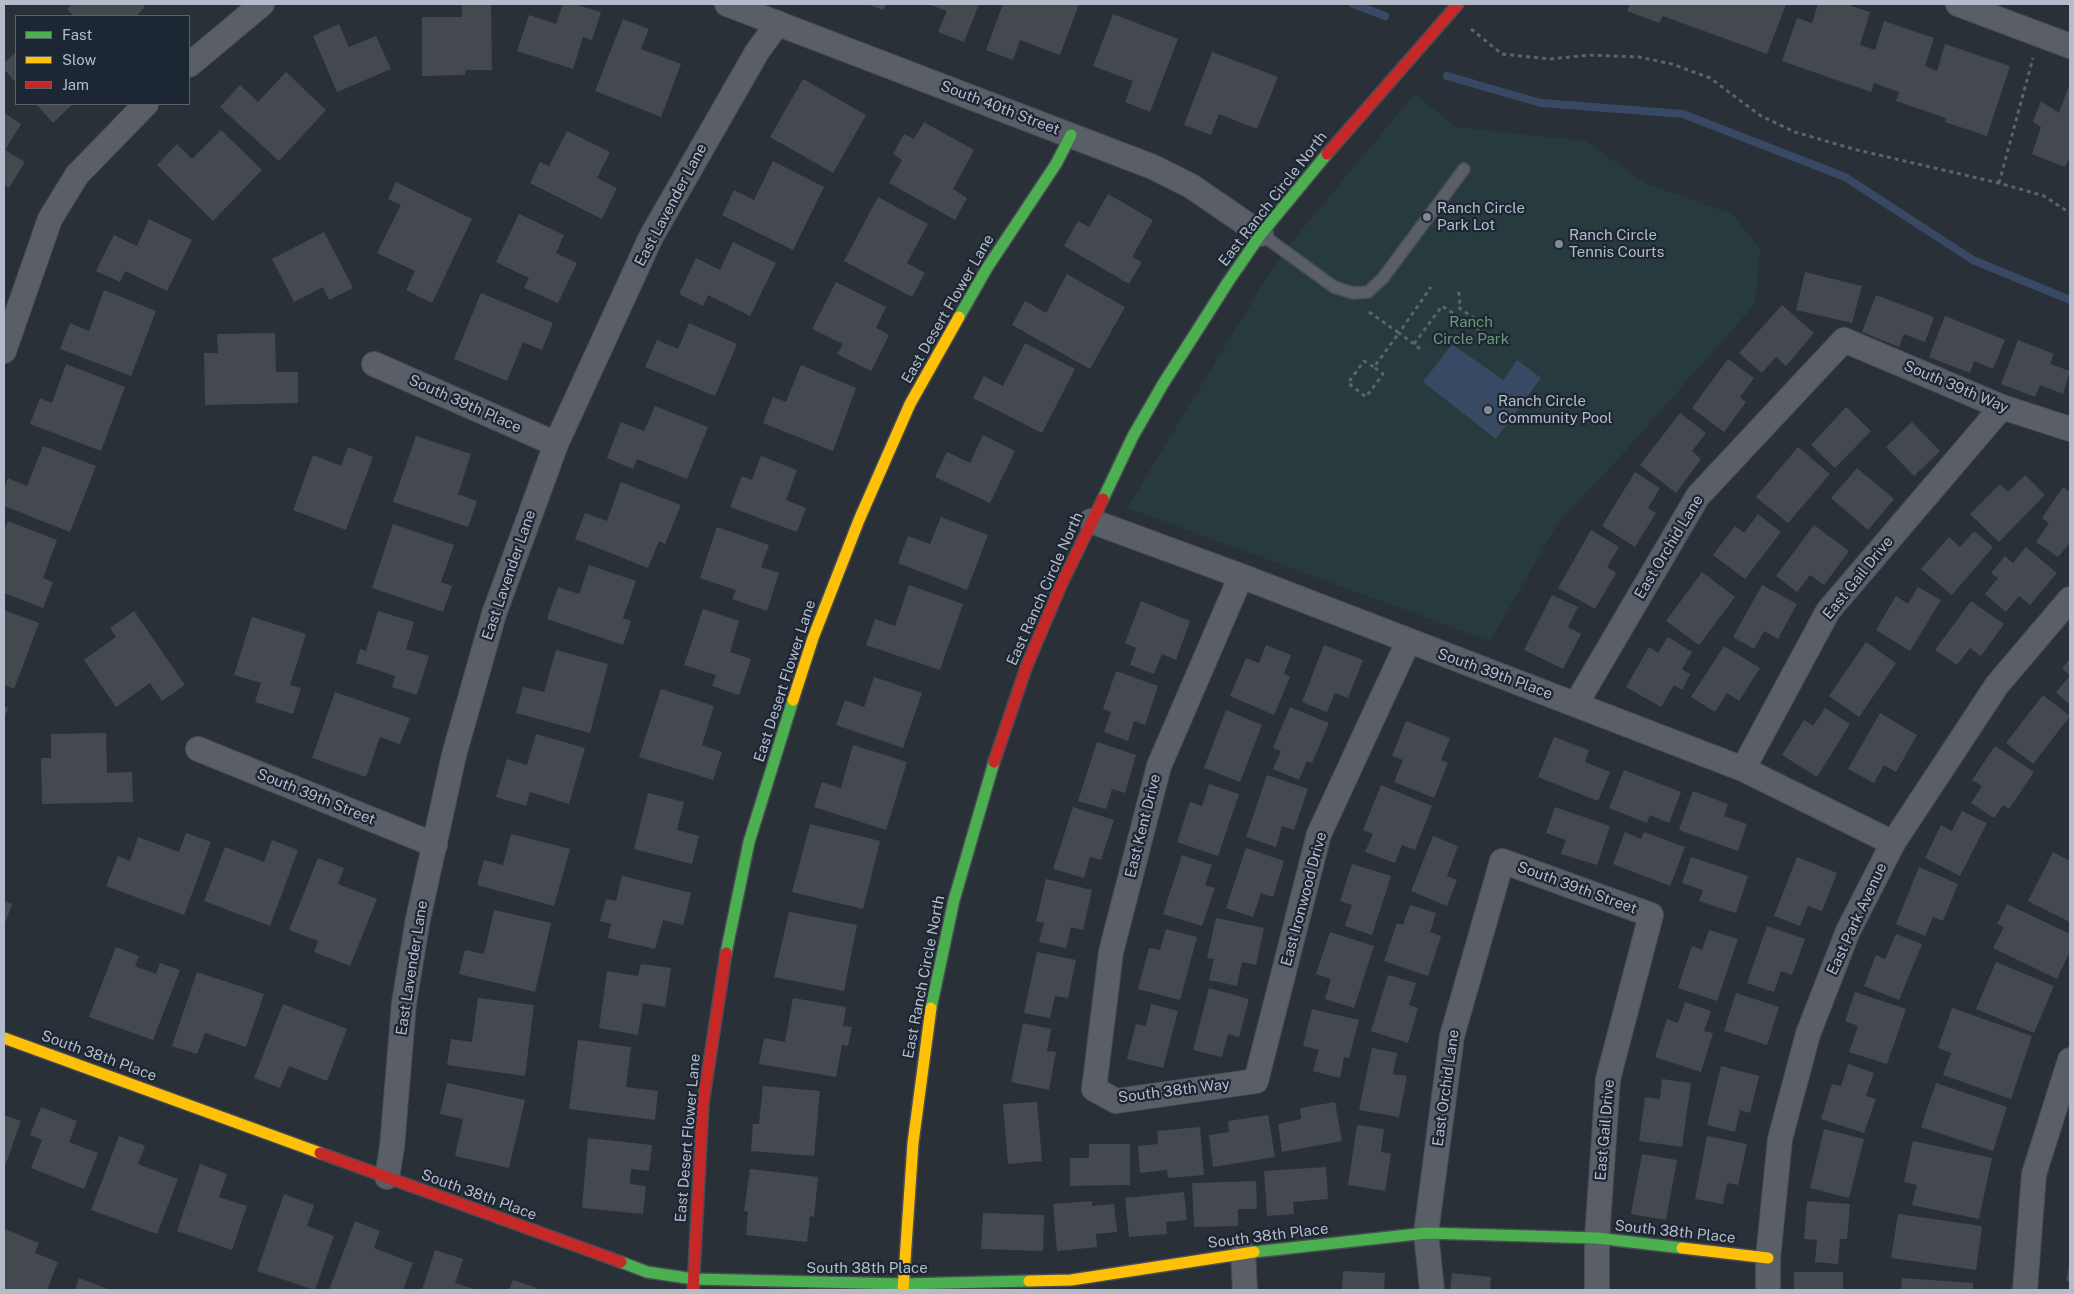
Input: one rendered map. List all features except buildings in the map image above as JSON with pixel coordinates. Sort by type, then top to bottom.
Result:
[{"type":"street","points":[[190,64],[262,4]]},
{"type":"street","name":"South 40th Street","points":[[727,4],[1153,167],[1191,186],[1262,234]]},
{"type":"street","name":"East Ranch Circle North","points":[[903,1287],[913,1142],[922,1064],[932,1002],[954,900],[996,753],[1024,674],[1091,521],[1133,436],[1163,384],[1228,282],[1262,234],[1357,117],[1458,4]]},
{"type":"street","points":[[1958,4],[2070,46]]},
{"type":"street","name":"East Lavender Lane","points":[[387,1177],[392,1147],[404,1002],[418,919],[454,755],[494,614],[556,444],[652,237],[747,68],[778,23]]},
{"type":"street","points":[[4,351],[50,219],[77,175],[145,105]]},
{"type":"street","name":"East Desert Flower Lane","points":[[694,1285],[703,1103],[723,968],[749,842],[813,638],[859,520],[910,404],[987,268],[1056,164],[1070,135]]},
{"type":"street","name":"South 39th Way","points":[[1844,340],[2002,407],[2070,429]]},
{"type":"street","name":"East Orchid Lane","points":[[1576,704],[1698,496],[1844,340]]},
{"type":"street","name":"South 39th Place","points":[[374,364],[556,444]]},
{"type":"street","name":"East Gail Drive","points":[[1743,769],[1828,610],[2002,407]]},
{"type":"street","name":"South 39th Place","points":[[1091,521],[1241,576],[1408,642],[1576,704],[1743,769],[1893,843]]},
{"type":"street","name":"East Kent Drive","points":[[1094,1089],[1111,952],[1159,766],[1241,576]]},
{"type":"street","name":"East Park Avenue","points":[[1768,1290],[1768,1258],[1780,1139],[1808,1034],[1848,931],[1893,843],[1996,685],[2070,599]]},
{"type":"street","name":"East Ironwood Drive","points":[[1256,1081],[1320,834],[1408,642]]},
{"type":"street","name":"South 39th Street","points":[[198,749],[435,845]]},
{"type":"street","name":"East Orchid Lane","points":[[1432,1290],[1426,1233],[1452,1036],[1502,861]]},
{"type":"street","name":"South 39th Street","points":[[1502,861],[1651,915]]},
{"type":"street","name":"East Gail Drive","points":[[1597,1290],[1596,1238],[1608,1079],[1651,915]]},
{"type":"street","name":"South 38th Place","points":[[4,1038],[647,1272],[694,1285],[903,1287],[1071,1285],[1244,1253],[1426,1233],[1596,1238],[1768,1258]]},
{"type":"street","points":[[2024,1290],[2034,1174],[2070,1060]]},
{"type":"street","name":"South 38th Way","points":[[1094,1089],[1116,1101],[1256,1081]]},
{"type":"street","points":[[1244,1253],[1245,1290]]},
{"type":"lane","points":[[1262,234],[1334,287],[1353,293],[1368,292],[1383,278],[1464,169]]},
{"type":"path","points":[[1448,14],[1477,33],[1502,54],[1550,59],[1590,55],[1639,57],[1672,64],[1710,78],[1761,116],[1795,132],[1854,149],[1999,183],[2044,196],[2070,213]]},
{"type":"path","points":[[1999,183],[2039,34]]},
{"type":"path","points":[[1374,367],[1431,287]]},
{"type":"path","points":[[1454,314],[1460,300],[1458,288]]},
{"type":"path","points":[[1414,344],[1442,306],[1478,330],[1481,323],[1458,307]]},
{"type":"path","points":[[1367,310],[1420,349]]},
{"type":"path","points":[[1364,361],[1374,367],[1383,374],[1366,397],[1348,382],[1364,361]]},
{"type":"green space","name":"Ranch Circle Park","points":[[1415,93],[1455,127],[1585,141],[1647,184],[1732,214],[1760,249],[1755,304],[1619,458],[1560,520],[1490,641],[1127,508],[1270,272],[1301,231]]},
{"type":"water","name":"Ranch Circle Community Pool","points":[[1452,344],[1503,380],[1517,360],[1541,378],[1496,439],[1423,382]]},
{"type":"waterway","points":[[1353,4],[1385,16]]},
{"type":"waterway","points":[[1447,76],[1541,103],[1683,114],[1845,177],[1973,260],[2070,300]]},
{"type":"traffic: fast","points":[[959,317],[987,268],[1056,164],[1071,135]]},
{"type":"traffic: fast","points":[[1103,499],[1133,436],[1163,384],[1228,282],[1261,234],[1327,154]]},
{"type":"traffic: fast","points":[[726,953],[749,842],[793,700]]},
{"type":"traffic: fast","points":[[931,1008],[954,900],[994,762]]},
{"type":"traffic: fast","points":[[1254,1252],[1426,1233],[1597,1238],[1682,1248]]},
{"type":"traffic: fast","points":[[621,1262],[647,1272],[694,1279],[903,1284],[1029,1281]]},
{"type":"traffic: slow","points":[[793,700],[813,638],[859,520],[910,404],[959,317]]},
{"type":"traffic: slow","points":[[903,1290],[913,1143],[931,1008]]},
{"type":"traffic: slow","points":[[4,1038],[320,1153]]},
{"type":"traffic: slow","points":[[1682,1248],[1768,1258]]},
{"type":"traffic: slow","points":[[1029,1281],[1071,1280],[1254,1252]]},
{"type":"traffic: jam","points":[[1327,154],[1458,4]]},
{"type":"traffic: jam","points":[[994,762],[1027,665],[1061,585],[1103,499]]},
{"type":"traffic: jam","points":[[693,1290],[703,1103],[726,953]]},
{"type":"traffic: jam","points":[[320,1153],[621,1262]]},
{"type":"place","name":"Ranch Circle Park Lot","points":[[1427,217]]},
{"type":"place","name":"Ranch Circle Tennis Courts","points":[[1559,244]]},
{"type":"place","name":"Ranch Circle Community Pool","points":[[1488,410]]}]
